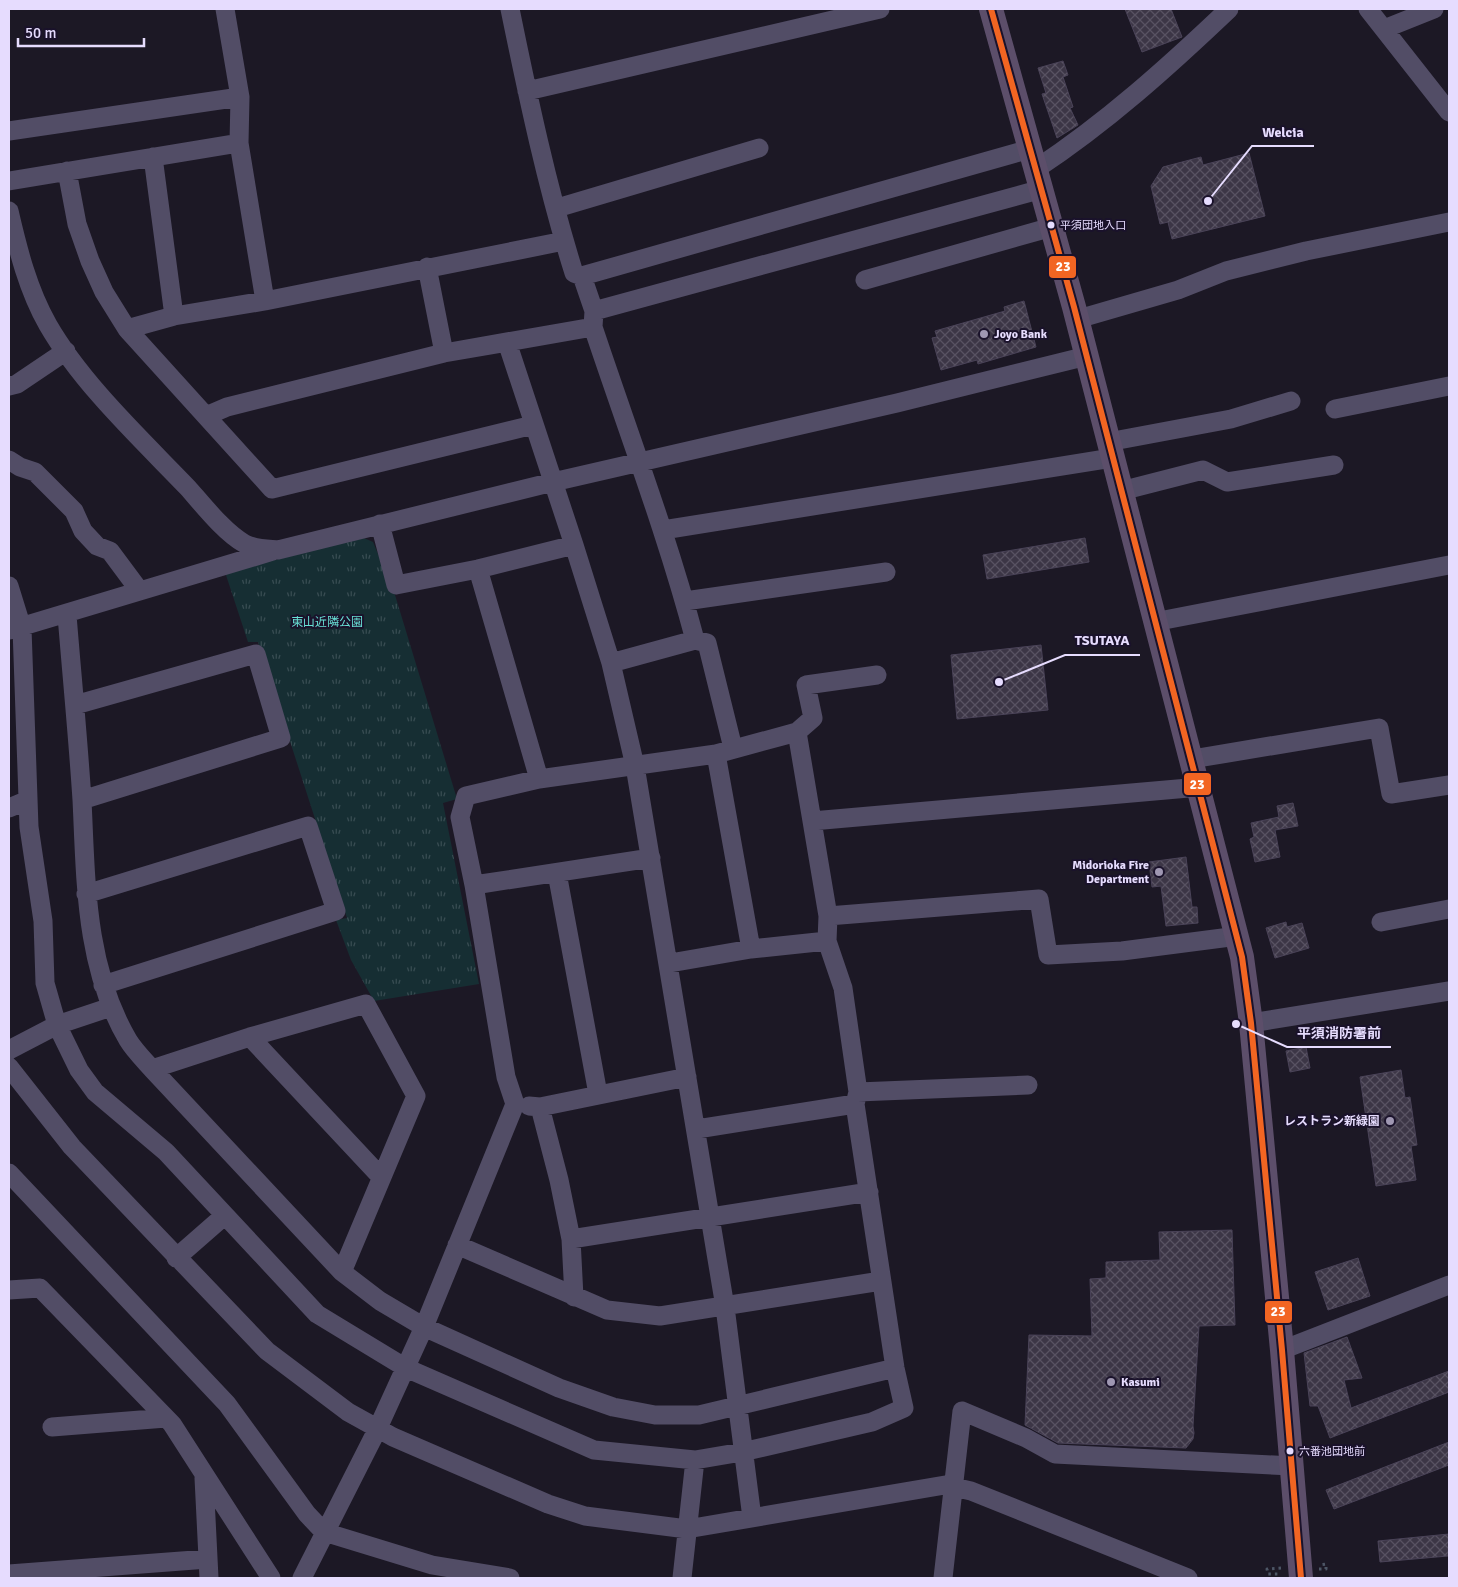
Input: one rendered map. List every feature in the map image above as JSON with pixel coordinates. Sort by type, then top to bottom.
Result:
[{"type":"main road","points":[[991,9],[1078,319],[1154,622],[1200,787],[1238,936],[1251,1023],[1282,1350],[1299,1571]]},
{"type":"street","points":[[226,9],[240,97],[239,143],[265,301]]},
{"type":"street","points":[[510,9],[527,91],[564,241],[574,273],[582,276],[1036,169]]},
{"type":"street","points":[[527,91],[880,9]]},
{"type":"street","points":[[206,416],[227,407],[444,353],[507,342],[594,319],[1036,169],[1138,94],[1229,9]]},
{"type":"street","points":[[1368,9],[1449,112]]},
{"type":"street","points":[[1384,29],[1434,9]]},
{"type":"street","points":[[9,131],[240,97]]},
{"type":"street","points":[[9,181],[239,143]]},
{"type":"street","points":[[557,208],[759,148]]},
{"type":"street","points":[[153,157],[174,316]]},
{"type":"street","points":[[67,171],[77,224],[90,261],[104,292],[127,330],[272,488],[533,425]]},
{"type":"street","points":[[9,211],[30,289],[48,325],[66,351],[106,401],[233,534],[244,544],[259,549],[278,550]]},
{"type":"street","points":[[1078,319],[1178,290],[1226,271],[1306,251],[1449,222]]},
{"type":"street","points":[[865,280],[1052,227]]},
{"type":"street","points":[[127,330],[174,316],[265,301],[564,241]]},
{"type":"street","points":[[427,267],[444,353]]},
{"type":"street","points":[[582,276],[638,464],[663,530],[695,640]]},
{"type":"street","points":[[507,342],[611,663],[635,766],[670,963],[687,1077],[726,1307],[742,1452],[752,1518]]},
{"type":"street","points":[[9,386],[17,384],[66,351]]},
{"type":"street","points":[[15,629],[278,550],[380,524],[1087,356]]},
{"type":"street","points":[[1335,409],[1449,386]]},
{"type":"street","points":[[663,530],[1110,450],[1232,419],[1291,401]]},
{"type":"street","points":[[9,460],[35,472],[74,512],[83,531],[97,546],[110,550],[140,590]]},
{"type":"street","points":[[1121,491],[1203,470],[1227,482],[1334,465]]},
{"type":"street","points":[[380,524],[396,586],[478,569],[574,545]]},
{"type":"street","points":[[1154,622],[1449,565]]},
{"type":"street","points":[[478,569],[539,779]]},
{"type":"street","points":[[685,601],[886,572]]},
{"type":"street","points":[[9,586],[15,629],[29,828],[43,921],[45,983],[57,1025],[79,1070],[95,1092],[166,1152],[317,1314],[406,1368],[594,1450],[695,1460],[742,1452],[872,1422],[904,1408],[895,1368],[881,1281],[842,988],[827,941],[828,916],[797,732]]},
{"type":"street","points":[[66,615],[82,800],[86,894],[92,936],[110,1007],[128,1041],[152,1070],[342,1272],[380,1301],[424,1327],[559,1388],[614,1408],[656,1414],[699,1415],[895,1368]]},
{"type":"street","points":[[611,663],[695,640],[707,643],[725,751],[751,950]]},
{"type":"street","points":[[75,704],[256,654],[281,738],[82,800]]},
{"type":"street","points":[[302,1578],[377,1430],[406,1368],[515,1104],[506,1078],[474,885],[460,818],[466,796],[539,779],[725,751],[797,732],[813,718],[806,685],[877,675]]},
{"type":"street","points":[[1192,759],[1379,728],[1391,794],[1449,784]]},
{"type":"street","points":[[812,821],[1200,787]]},
{"type":"street","points":[[9,808],[28,800]]},
{"type":"street","points":[[86,894],[308,826],[336,911],[103,985]]},
{"type":"street","points":[[474,885],[650,858]]},
{"type":"street","points":[[557,873],[598,1094]]},
{"type":"street","points":[[828,916],[1039,899],[1048,955],[1122,951],[1238,936]]},
{"type":"street","points":[[1381,922],[1449,909]]},
{"type":"street","points":[[670,963],[751,950],[827,941]]},
{"type":"street","points":[[1251,1023],[1449,990]]},
{"type":"street","points":[[152,1070],[250,1037],[366,1004],[416,1096],[342,1272]]},
{"type":"street","points":[[9,1050],[57,1025],[110,1007]]},
{"type":"street","points":[[250,1037],[381,1177]]},
{"type":"street","points":[[9,1067],[72,1147],[176,1258],[267,1351],[323,1394],[377,1430],[548,1504],[585,1516],[687,1530],[924,1487],[945,1485],[971,1491],[1182,1577]]},
{"type":"street","points":[[515,1104],[540,1107],[687,1077]]},
{"type":"street","points":[[697,1129],[856,1098],[1028,1085]]},
{"type":"street","points":[[540,1107],[559,1180],[570,1239],[574,1297]]},
{"type":"street","points":[[9,1174],[226,1404],[307,1514],[324,1532],[432,1565],[510,1578]]},
{"type":"street","points":[[570,1239],[869,1192]]},
{"type":"street","points":[[176,1258],[224,1216]]},
{"type":"street","points":[[457,1245],[607,1310],[660,1316],[881,1281]]},
{"type":"street","points":[[1282,1350],[1449,1285]]},
{"type":"street","points":[[9,1290],[40,1288],[166,1418],[271,1578]]},
{"type":"street","points":[[942,1578],[962,1411],[1026,1438],[1055,1454],[1292,1466]]},
{"type":"street","points":[[52,1427],[166,1418]]},
{"type":"street","points":[[682,1578],[695,1460]]},
{"type":"street","points":[[204,1477],[209,1578]]},
{"type":"street","points":[[9,1574],[208,1559]]},
{"type":"green space","name":"東山近隣公園","points":[[364,538],[373,542],[395,595],[457,799],[443,803],[479,984],[374,1001],[351,960],[336,920],[347,918],[258,642],[248,642],[225,572]]},
{"type":"building","points":[[1125,9],[1171,9],[1182,37],[1142,52]]},
{"type":"building","points":[[1063,61],[1068,75],[1063,77],[1073,107],[1070,108],[1078,125],[1057,138],[1042,94],[1046,93],[1038,68]]},
{"type":"building","points":[[1249,153],[1265,216],[1172,239],[1168,222],[1160,224],[1151,186],[1163,167],[1201,157],[1203,165]]},
{"type":"building","name":"Joyo Bank","points":[[1024,301],[1036,347],[978,364],[977,360],[941,370],[932,338],[937,337],[935,331],[1005,311],[1004,307]]},
{"type":"building","points":[[1085,538],[1089,562],[987,579],[983,555]]},
{"type":"building","points":[[1041,645],[1048,710],[957,719],[951,655]]},
{"type":"building","points":[[1293,803],[1298,826],[1275,830],[1280,857],[1255,862],[1250,839],[1254,837],[1251,823],[1279,817],[1277,806]]},
{"type":"building","points":[[1186,857],[1192,907],[1197,907],[1198,923],[1166,926],[1161,886],[1152,887],[1149,862]]},
{"type":"building","points":[[1286,922],[1287,927],[1302,923],[1309,948],[1275,958],[1266,928]]},
{"type":"building","points":[[1306,1047],[1310,1068],[1290,1072],[1286,1051]]},
{"type":"building","name":"レストラン新緑園","points":[[1401,1070],[1405,1098],[1410,1097],[1417,1145],[1411,1146],[1416,1180],[1376,1186],[1360,1077]]},
{"type":"building","points":[[1232,1230],[1235,1325],[1199,1326],[1194,1433],[1193,1439],[1186,1448],[1058,1443],[1025,1425],[1029,1335],[1092,1336],[1090,1279],[1106,1278],[1106,1262],[1160,1260],[1159,1232]]},
{"type":"building","points":[[1358,1258],[1370,1296],[1328,1310],[1315,1272]]},
{"type":"building","points":[[1347,1337],[1362,1378],[1344,1380],[1351,1408],[1449,1371],[1449,1392],[1330,1438],[1318,1406],[1310,1406],[1304,1353]]},
{"type":"building","points":[[1449,1442],[1449,1465],[1334,1509],[1326,1490]]},
{"type":"building","points":[[1449,1534],[1448,1556],[1380,1562],[1378,1541]]},
{"type":"transit line","name":"23","points":[[991,9],[1074,307],[1242,957],[1251,1023],[1282,1350],[1301,1578]]},
{"type":"place","name":"Welcia","points":[[1208,201]]},
{"type":"place","name":"平須団地入口","points":[[1051,225]]},
{"type":"place","name":"Joyo Bank","points":[[984,334]]},
{"type":"place","name":"TSUTAYA","points":[[999,682]]},
{"type":"place","name":"Midorioka Fire Department","points":[[1159,872]]},
{"type":"place","name":"平須消防署前","points":[[1236,1024]]},
{"type":"place","name":"レストラン新緑園","points":[[1390,1121]]},
{"type":"place","name":"Kasumi","points":[[1111,1382]]},
{"type":"place","name":"六番池団地前","points":[[1290,1451]]}]
